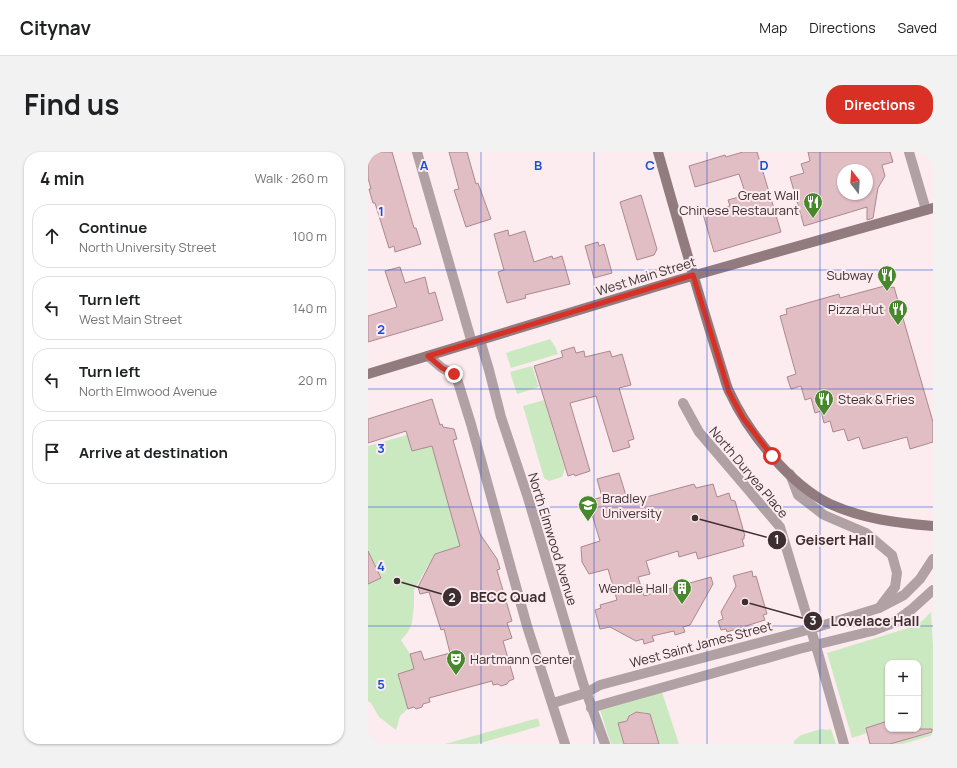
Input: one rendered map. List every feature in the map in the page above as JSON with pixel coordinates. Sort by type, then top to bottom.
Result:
[{"type":"main road","points":[[658,152],[693,275],[729,392],[743,418],[756,437],[790,474],[813,494],[830,504],[865,517],[898,523],[933,526]]},
{"type":"main road","name":"West Main Street","points":[[368,374],[693,275],[929,209]]},
{"type":"street","name":"North Elmwood Avenue","points":[[417,152],[476,342],[489,370],[501,417],[528,498],[586,693],[605,744]]},
{"type":"street","points":[[909,152],[929,209]]},
{"type":"street","points":[[428,356],[442,368],[454,374],[457,379],[527,626],[565,744]]},
{"type":"street","name":"North Duryea Place","points":[[683,403],[699,432],[780,527],[844,744]]},
{"type":"street","points":[[790,474],[798,495],[824,515],[866,533],[892,555],[897,573],[895,587],[879,608]]},
{"type":"street","name":"West Saint James Street","points":[[553,703],[586,693],[600,685],[811,629],[879,608],[904,595],[920,579],[933,559]]},
{"type":"street","points":[[591,708],[816,645],[872,631],[893,623],[912,609],[933,590]]},
{"type":"green space","points":[[550,339],[558,354],[511,368],[506,353]]},
{"type":"green space","points":[[532,366],[539,387],[517,394],[510,372]]},
{"type":"green space","points":[[544,400],[565,469],[562,477],[549,481],[544,478],[523,406]]},
{"type":"green space","points":[[407,435],[412,451],[432,446],[460,546],[435,554],[414,590],[412,623],[408,632],[401,640],[410,654],[414,669],[398,674],[408,709],[400,716],[396,730],[379,717],[371,703],[368,701],[368,584],[381,577],[368,551],[368,446]]},
{"type":"green space","points":[[931,612],[933,646],[933,735],[903,744],[890,744],[917,736],[917,732],[921,732],[921,660],[885,660],[885,722],[866,728],[867,733],[852,738],[827,653],[908,628],[922,621]]},
{"type":"green space","points":[[661,689],[679,744],[659,744],[650,714],[636,712],[631,714],[628,720],[618,724],[624,744],[611,744],[599,707]]},
{"type":"green space","points":[[538,718],[540,726],[477,744],[445,744]]},
{"type":"green space","points":[[821,729],[831,729],[836,744],[794,744],[794,741],[801,735]]},
{"type":"building","points":[[368,152],[392,152],[414,228],[416,228],[421,244],[395,252],[394,246],[389,248],[369,189],[371,189],[368,178]]},
{"type":"building","points":[[449,152],[467,152],[476,184],[478,183],[491,219],[466,227],[454,190],[459,189]]},
{"type":"building","points":[[743,152],[757,152],[781,232],[714,252],[703,214],[730,206],[728,200],[746,195],[739,174],[695,187],[689,166],[725,155],[726,157]]},
{"type":"building","points":[[808,152],[890,152],[893,162],[882,165],[885,176],[878,188],[873,218],[867,220],[867,207],[804,226],[790,177],[804,173],[801,164],[810,161]]},
{"type":"building","points":[[641,195],[657,249],[654,255],[637,260],[620,202]]},
{"type":"building","points":[[508,230],[509,236],[525,231],[534,262],[552,256],[553,259],[562,256],[570,284],[525,295],[526,298],[507,303],[498,272],[504,270],[494,234]]},
{"type":"building","points":[[598,242],[599,246],[604,244],[612,273],[594,278],[585,246]]},
{"type":"building","points":[[400,267],[405,283],[425,277],[429,294],[435,292],[443,320],[368,342],[368,316],[397,307],[385,271]]},
{"type":"building","points":[[888,285],[889,288],[894,287],[933,422],[933,442],[910,449],[907,437],[863,449],[859,437],[848,441],[844,429],[833,432],[830,421],[824,423],[821,411],[815,413],[811,398],[805,400],[801,386],[791,389],[787,377],[796,374],[780,316],[787,314],[786,309],[839,294],[840,298]]},
{"type":"building","points":[[574,347],[576,353],[584,351],[585,357],[610,351],[612,357],[622,354],[631,385],[619,388],[634,439],[628,441],[630,447],[613,452],[596,396],[570,403],[590,471],[575,476],[574,474],[568,476],[534,366],[563,357],[561,351]]},
{"type":"building","points":[[432,399],[440,425],[442,424],[443,427],[454,429],[457,439],[453,440],[480,534],[497,559],[500,569],[497,570],[512,621],[507,623],[512,638],[503,641],[514,679],[501,686],[498,684],[493,685],[492,681],[429,698],[430,702],[423,704],[422,707],[408,709],[398,674],[414,669],[410,654],[421,651],[424,660],[450,653],[444,629],[441,630],[429,592],[420,594],[418,587],[435,554],[460,546],[432,446],[412,451],[406,431],[368,443],[368,419]]},
{"type":"building","points":[[619,473],[628,502],[694,484],[696,488],[713,484],[717,497],[729,493],[731,500],[735,501],[745,536],[744,539],[742,539],[744,546],[698,559],[696,552],[679,557],[678,551],[646,561],[650,574],[638,577],[644,596],[711,577],[713,584],[690,625],[683,627],[685,632],[675,635],[674,631],[652,636],[654,641],[644,644],[643,639],[636,641],[610,627],[600,629],[595,610],[601,608],[600,605],[617,600],[608,569],[589,574],[582,562],[581,547],[600,541],[588,501],[602,497],[597,479]]},
{"type":"building","points":[[368,551],[381,578],[368,584]]},
{"type":"building","points":[[752,571],[753,577],[756,576],[767,614],[763,615],[765,620],[727,632],[726,629],[721,630],[718,621],[723,619],[721,612],[736,586],[733,576]]},
{"type":"building","points":[[636,712],[650,714],[659,744],[624,744],[618,723],[627,721],[629,716]]},
{"type":"building","points":[[885,722],[885,732],[921,732],[921,729],[932,729],[932,732],[890,744],[870,744],[866,728]]},
{"type":"place","name":"Great Wall Chinese Restaurant","points":[[813,219]]},
{"type":"place","name":"Subway","points":[[887,292]]},
{"type":"place","name":"Pizza Hut","points":[[898,326]]},
{"type":"place","name":"Steak & Fries","points":[[824,416]]},
{"type":"place","name":"Geisert Hall","points":[[695,518]]},
{"type":"place","name":"Bradley University","points":[[588,522]]},
{"type":"place","name":"BECC Quad","points":[[397,581]]},
{"type":"place","name":"Lovelace Hall","points":[[745,602]]},
{"type":"place","name":"Wendle Hall","points":[[682,605]]},
{"type":"place","name":"Hartmann Center","points":[[456,676]]},
{"type":"route","points":[[454,374],[442,368],[428,356],[693,275],[729,392],[743,418],[772,456]]}]
